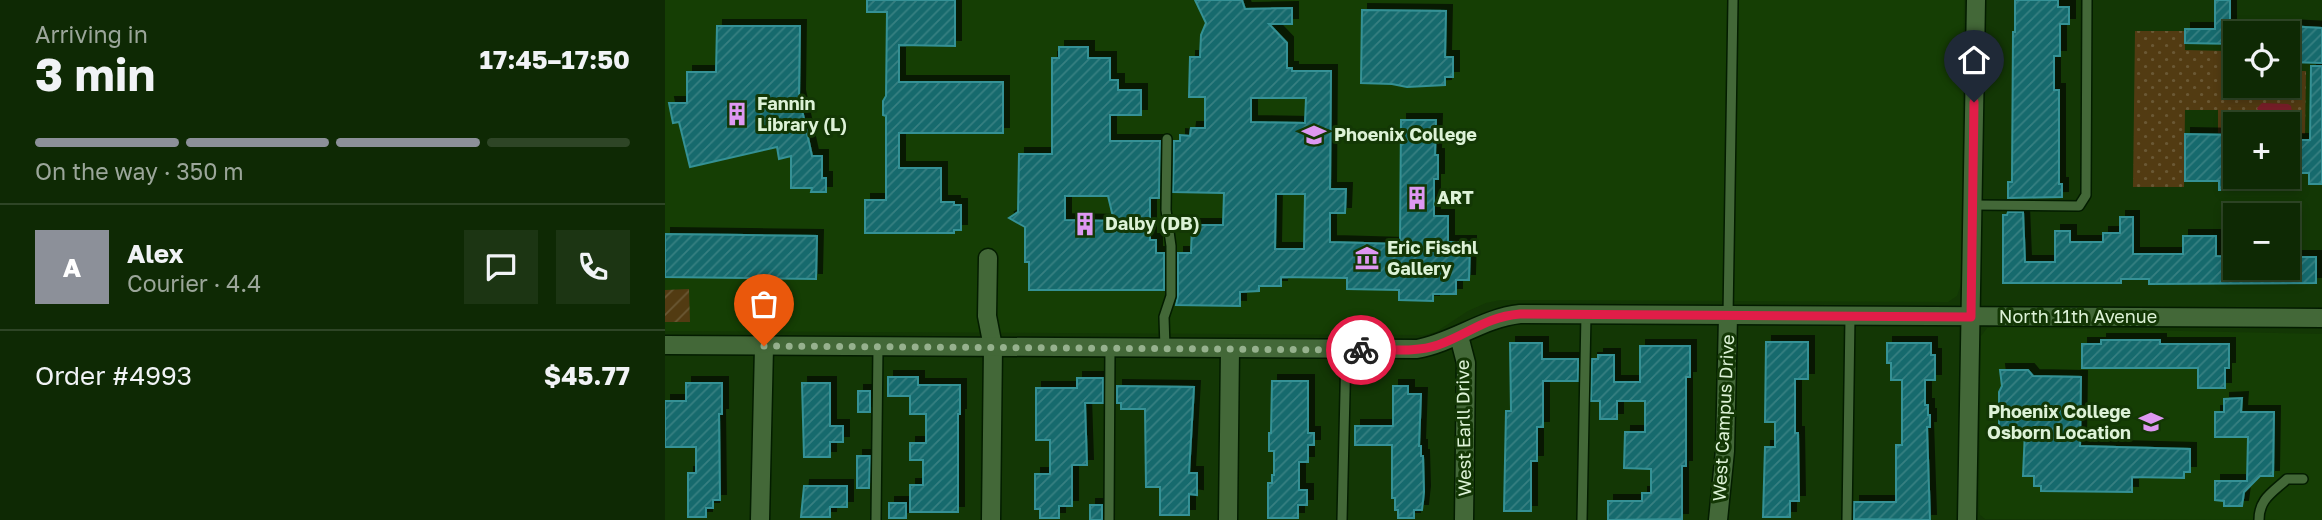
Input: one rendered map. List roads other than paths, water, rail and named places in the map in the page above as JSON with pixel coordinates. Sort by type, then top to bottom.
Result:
[{"type":"street","points":[[1967,520],[1976,0]]},
{"type":"street","points":[[988,258],[987,316],[993,347],[991,520]]},
{"type":"street","name":"North 11th Avenue","points":[[665,345],[1417,349],[1459,336],[1500,316],[1586,314],[2322,318]]},
{"type":"street","name":"West Campus Drive","points":[[1718,520],[1725,451],[1728,316]]},
{"type":"street","name":"West Earll Drive","points":[[1459,336],[1466,363],[1464,520]]},
{"type":"street","points":[[760,520],[764,346]]},
{"type":"street","points":[[1228,520],[1230,349]]},
{"type":"lane","points":[[1728,316],[1733,0]]},
{"type":"lane","points":[[1973,205],[2079,206],[2086,195],[2087,0]]},
{"type":"lane","points":[[1165,348],[1164,317],[1171,296],[1171,246],[1166,209],[1167,139]]},
{"type":"lane","points":[[1582,520],[1586,314]]},
{"type":"lane","points":[[1847,520],[1850,317]]},
{"type":"lane","points":[[876,520],[878,347]]},
{"type":"lane","points":[[1109,520],[1110,347]]},
{"type":"lane","points":[[1342,520],[1346,350]]},
{"type":"lane","points":[[2259,520],[2259,506],[2287,479],[2303,479]]},
{"type":"place","name":"Fannin Library (L)","points":[[737,114]]},
{"type":"place","name":"Phoenix College","points":[[1314,135]]},
{"type":"place","name":"ART","points":[[1417,198]]},
{"type":"place","name":"Dalby (DB)","points":[[1085,224]]},
{"type":"place","name":"Eric Fischl Gallery","points":[[1367,258]]},
{"type":"place","name":"Phoenix College Osborn Location","points":[[2151,422]]}]
